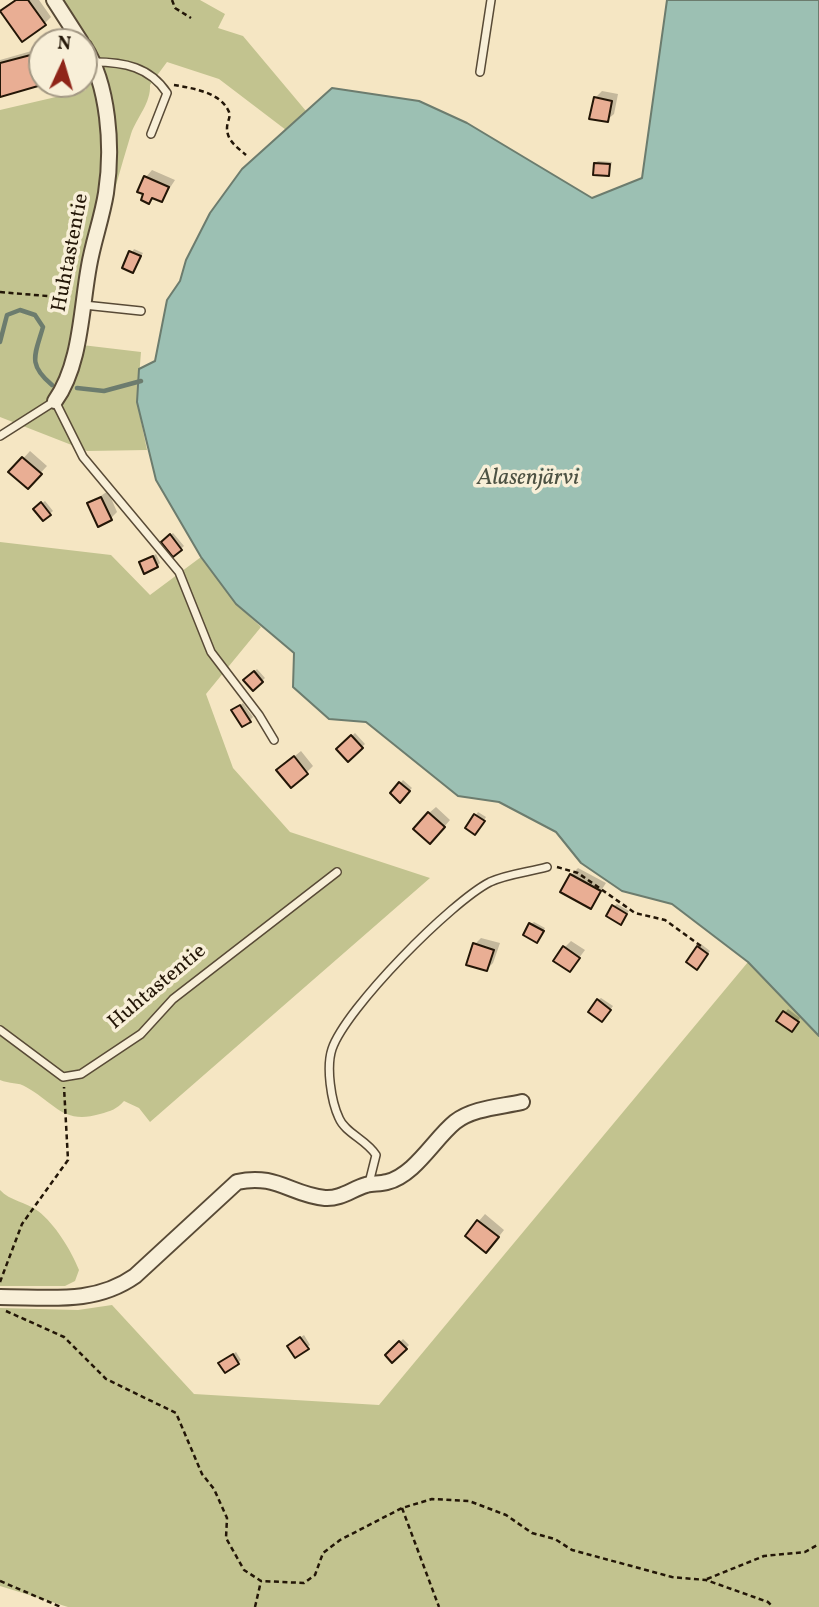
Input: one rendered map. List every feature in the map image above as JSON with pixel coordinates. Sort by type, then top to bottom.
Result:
[{"type":"street","name":"Huhtastentie","points":[[54,0],[72,28]]},
{"type":"street","name":"Huhtastentie","points":[[55,401],[68,375],[106,194],[107,123],[98,81]]},
{"type":"street","points":[[0,1297],[88,1296],[116,1290],[135,1276],[237,1182],[256,1178],[272,1180],[312,1196],[328,1198],[368,1184],[391,1181],[402,1175],[463,1117],[522,1102]]},
{"type":"lane","points":[[480,72],[491,0]]},
{"type":"lane","points":[[98,62],[112,62],[144,70],[158,79],[167,93],[151,134]]},
{"type":"lane","points":[[84,302],[141,312]]},
{"type":"lane","points":[[0,436],[55,401],[83,457],[179,572],[211,652],[259,715],[274,740]]},
{"type":"lane","points":[[368,1184],[375,1170],[376,1155],[369,1143],[339,1121],[334,1098],[332,1050],[341,1032],[400,959],[468,897],[493,881],[547,867]]},
{"type":"lane","name":"Huhtastentie","points":[[63,1077],[81,1074],[141,1034],[173,999],[337,872]]},
{"type":"lane","points":[[0,1030],[63,1077]]},
{"type":"path","points":[[172,0],[175,8],[191,18]]},
{"type":"path","points":[[158,79],[212,96],[226,107],[230,114],[227,130],[229,140],[246,155]]},
{"type":"path","points":[[0,292],[84,302]]},
{"type":"path","points":[[547,867],[563,867],[578,873],[635,913],[665,920],[701,946]]},
{"type":"path","points":[[0,1282],[22,1224],[68,1160],[63,1077]]},
{"type":"path","points":[[0,1307],[64,1337],[106,1379],[176,1413],[202,1474],[214,1489],[227,1518],[226,1538],[244,1570],[261,1581],[304,1583],[315,1576],[323,1553],[340,1540],[402,1508],[432,1499],[469,1500],[506,1515],[532,1533],[555,1539],[572,1550],[672,1577],[706,1580],[768,1602],[773,1607]]},
{"type":"path","points":[[402,1508],[439,1607]]},
{"type":"path","points":[[706,1580],[764,1556],[805,1552],[819,1545]]},
{"type":"path","points":[[0,1581],[61,1607]]},
{"type":"path","points":[[255,1607],[261,1581]]},
{"type":"green space","points":[[47,0],[200,0],[225,14],[218,28],[243,36],[306,111],[286,130],[219,79],[167,62],[150,85],[146,104],[131,134],[109,212],[90,292],[82,345],[141,352],[137,402],[147,450],[87,451],[0,417],[0,110],[52,98],[98,98],[98,28],[66,28]]},
{"type":"green space","points":[[0,542],[111,555],[150,595],[201,557],[236,604],[261,627],[206,694],[233,768],[290,832],[430,878],[150,1122],[139,1108],[124,1101],[114,1109],[100,1114],[87,1117],[68,1115],[23,1085],[0,1080]]},
{"type":"green space","points":[[748,962],[819,1036],[819,1607],[68,1607],[0,1586],[0,1308],[78,1310],[112,1305],[194,1394],[379,1405]]},
{"type":"green space","points":[[0,1190],[8,1197],[38,1211],[56,1230],[79,1270],[75,1281],[65,1286],[0,1286]]},
{"type":"water","name":"Alasenjärvi","points":[[667,0],[819,0],[819,1036],[748,962],[672,904],[622,891],[581,863],[556,832],[499,802],[458,796],[366,722],[329,719],[293,687],[294,653],[236,604],[201,557],[156,480],[137,402],[139,369],[155,361],[167,300],[180,281],[186,260],[210,213],[242,169],[332,88],[419,101],[467,123],[592,198],[642,178]]},
{"type":"building","points":[[16,0],[28,0],[46,25],[42,28],[28,28],[28,38],[22,42],[0,11]]},
{"type":"building","points":[[28,56],[28,89],[0,97],[0,63]]},
{"type":"building","points":[[594,97],[612,101],[608,122],[589,119]]},
{"type":"building","points":[[594,163],[610,164],[609,176],[593,175]]},
{"type":"building","points":[[144,176],[169,187],[162,202],[152,198],[149,204],[141,200],[143,194],[137,192]]},
{"type":"building","points":[[129,251],[141,256],[133,273],[122,268]]},
{"type":"building","points":[[22,457],[42,474],[28,489],[8,472]]},
{"type":"building","points":[[101,497],[112,520],[98,527],[87,503]]},
{"type":"building","points":[[41,502],[51,515],[43,521],[33,509]]},
{"type":"building","points":[[170,534],[182,550],[173,557],[161,542]]},
{"type":"building","points":[[153,556],[158,567],[144,574],[139,562]]},
{"type":"building","points":[[254,671],[263,682],[253,691],[243,680]]},
{"type":"building","points":[[240,705],[251,722],[242,727],[231,710]]},
{"type":"building","points":[[351,735],[363,748],[348,762],[336,749]]},
{"type":"building","points":[[294,756],[308,774],[291,788],[276,770]]},
{"type":"building","points":[[399,782],[410,791],[400,803],[390,793]]},
{"type":"building","points":[[428,812],[445,827],[430,844],[413,829]]},
{"type":"building","points":[[474,814],[485,821],[475,835],[465,828]]},
{"type":"building","points":[[570,874],[601,891],[591,909],[560,892]]},
{"type":"building","points":[[612,905],[627,914],[621,925],[606,916]]},
{"type":"building","points":[[529,923],[544,931],[537,943],[523,935]]},
{"type":"building","points":[[473,943],[494,950],[487,971],[466,965]]},
{"type":"building","points":[[563,946],[580,958],[570,972],[553,961]]},
{"type":"building","points":[[697,946],[708,954],[697,970],[686,962]]},
{"type":"building","points":[[597,999],[611,1010],[602,1022],[588,1012]]},
{"type":"building","points":[[783,1011],[799,1022],[792,1032],[776,1021]]},
{"type":"building","points":[[477,1220],[499,1237],[486,1253],[465,1236]]},
{"type":"building","points":[[300,1337],[309,1349],[295,1358],[287,1346]]},
{"type":"building","points":[[399,1341],[407,1349],[392,1363],[385,1355]]},
{"type":"building","points":[[233,1354],[239,1364],[225,1373],[218,1363]]},
{"type":"waterway","points":[[0,342],[7,315],[20,310],[35,315],[43,327],[36,352],[36,365],[52,385]]},
{"type":"waterway","points":[[77,388],[104,391],[141,381]]}]
